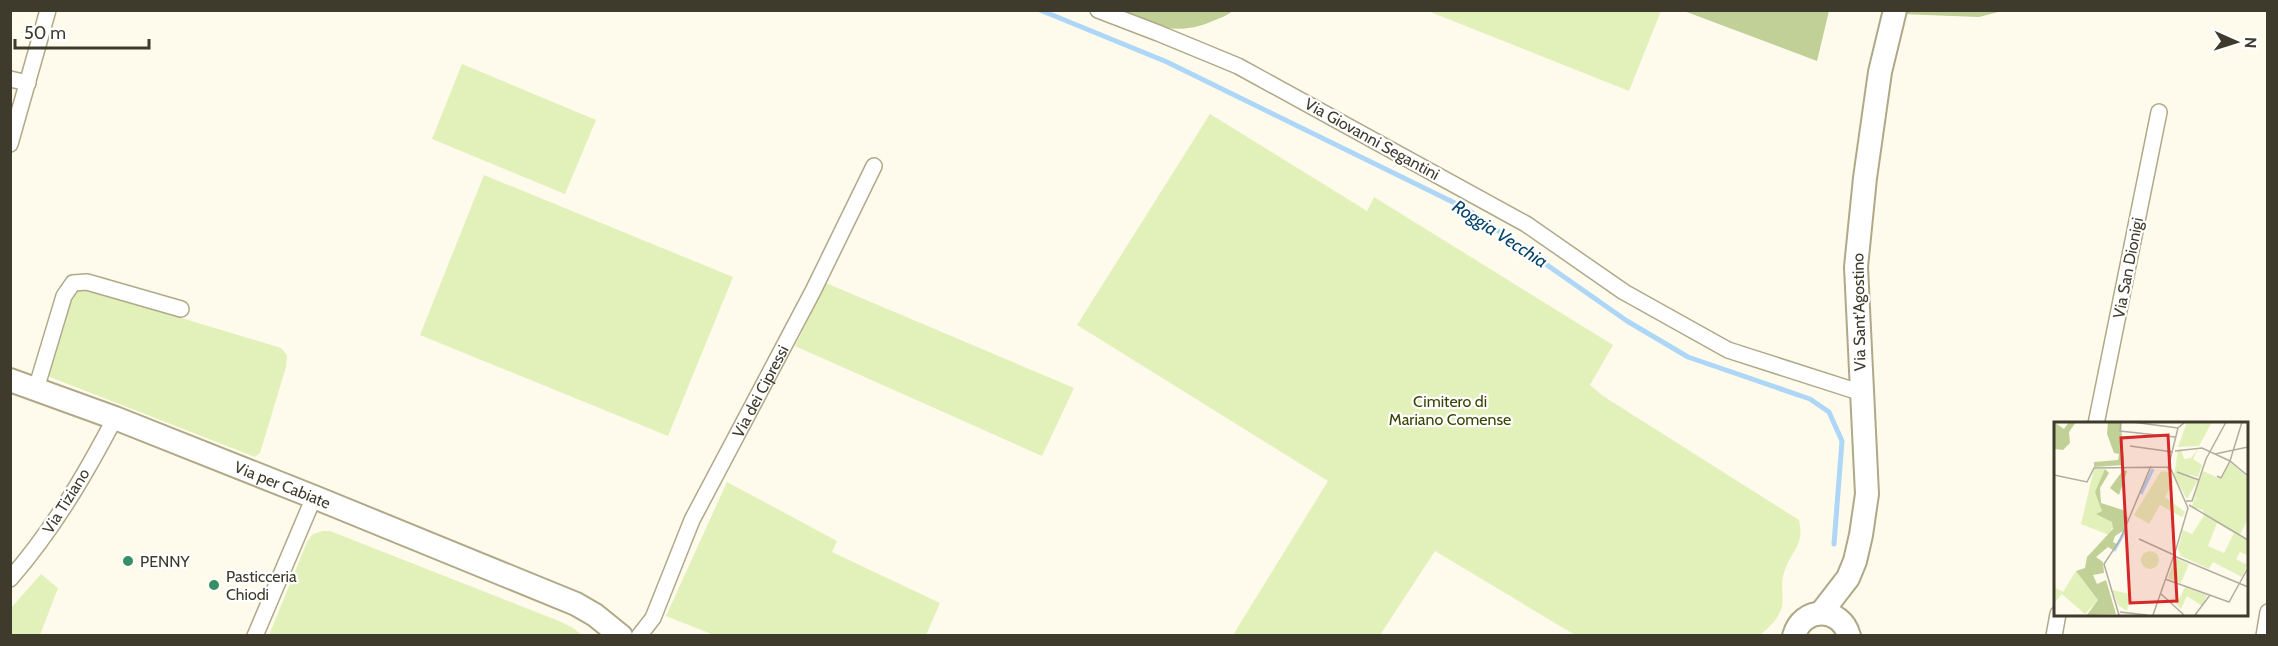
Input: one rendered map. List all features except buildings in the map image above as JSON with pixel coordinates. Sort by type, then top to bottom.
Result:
[{"type":"street","points":[[10,144],[48,10]]},
{"type":"street","name":"Via Giovanni Segantini","points":[[1098,10],[1238,66],[1526,224],[1624,292],[1728,350],[1862,393]]},
{"type":"street","name":"Via Sant'Agostino","points":[[1848,578],[1861,535],[1867,494],[1856,273],[1857,250],[1880,72],[1895,10]]},
{"type":"street","points":[[10,78],[28,83]]},
{"type":"street","name":"Via San Dionigi","points":[[2096,422],[2159,112]]},
{"type":"street","name":"Via dei Cipressi","points":[[639,636],[653,618],[692,520],[813,291],[874,165]]},
{"type":"street","points":[[36,389],[64,296],[73,283],[87,282],[181,309]]},
{"type":"street","name":"Via per Cabiate","points":[[10,380],[115,418],[314,497],[554,597]]},
{"type":"street","name":"Via Tiziano","points":[[10,579],[64,507],[115,418]]},
{"type":"street","points":[[255,636],[314,497]]},
{"type":"street","points":[[1821,613],[1848,578]]},
{"type":"street","points":[[1848,578],[1848,632]]},
{"type":"street","points":[[554,597],[581,616],[597,636]]},
{"type":"street","points":[[554,597],[589,611],[621,636]]},
{"type":"street","points":[[2264,636],[2268,612]]},
{"type":"street","points":[[1794,634],[1806,618],[1821,613],[1837,617],[1848,632]]},
{"type":"street","points":[[2054,636],[2058,616]]},
{"type":"street","name":"Via dei Cipressi","points":[[653,618],[653,636]]},
{"type":"green space","points":[[1829,10],[1817,61],[1684,11]]},
{"type":"green space","points":[[1902,10],[2002,11],[1979,17],[1901,14]]},
{"type":"green space","points":[[1121,11],[1233,11],[1195,27],[1173,29],[1153,24]]},
{"type":"green space","points":[[1428,11],[1661,11],[1629,91]]},
{"type":"green space","points":[[462,64],[596,120],[565,194],[432,139]]},
{"type":"green space","name":"Cimitero di Mariano Comense","points":[[1210,114],[1367,211],[1374,197],[1613,345],[1590,385],[1603,396],[1799,520],[1800,537],[1784,573],[1782,606],[1773,623],[1758,636],[1575,635],[1435,551],[1380,635],[1233,635],[1328,481],[1077,325]]},
{"type":"green space","points":[[484,175],[733,277],[668,436],[420,335]]},
{"type":"green space","points":[[826,283],[1074,388],[1042,456],[795,346]]},
{"type":"green space","points":[[82,288],[281,348],[287,355],[286,367],[260,453],[255,457],[50,377],[47,373],[73,293],[76,289]]},
{"type":"green space","points":[[727,482],[837,541],[832,552],[940,603],[926,635],[714,635],[666,616]]},
{"type":"green space","points":[[330,531],[559,621],[582,635],[269,635],[307,542],[313,534]]},
{"type":"green space","points":[[41,574],[58,588],[40,635],[11,635],[11,608]]},
{"type":"waterway","name":"Roggia Vecchia","points":[[1040,10],[1167,62],[1467,209],[1627,321],[1688,357],[1810,399],[1829,412],[1842,441],[1834,544]]},
{"type":"place","name":"PENNY","points":[[128,561]]},
{"type":"place","name":"Pasticceria Chiodi","points":[[214,585]]}]
